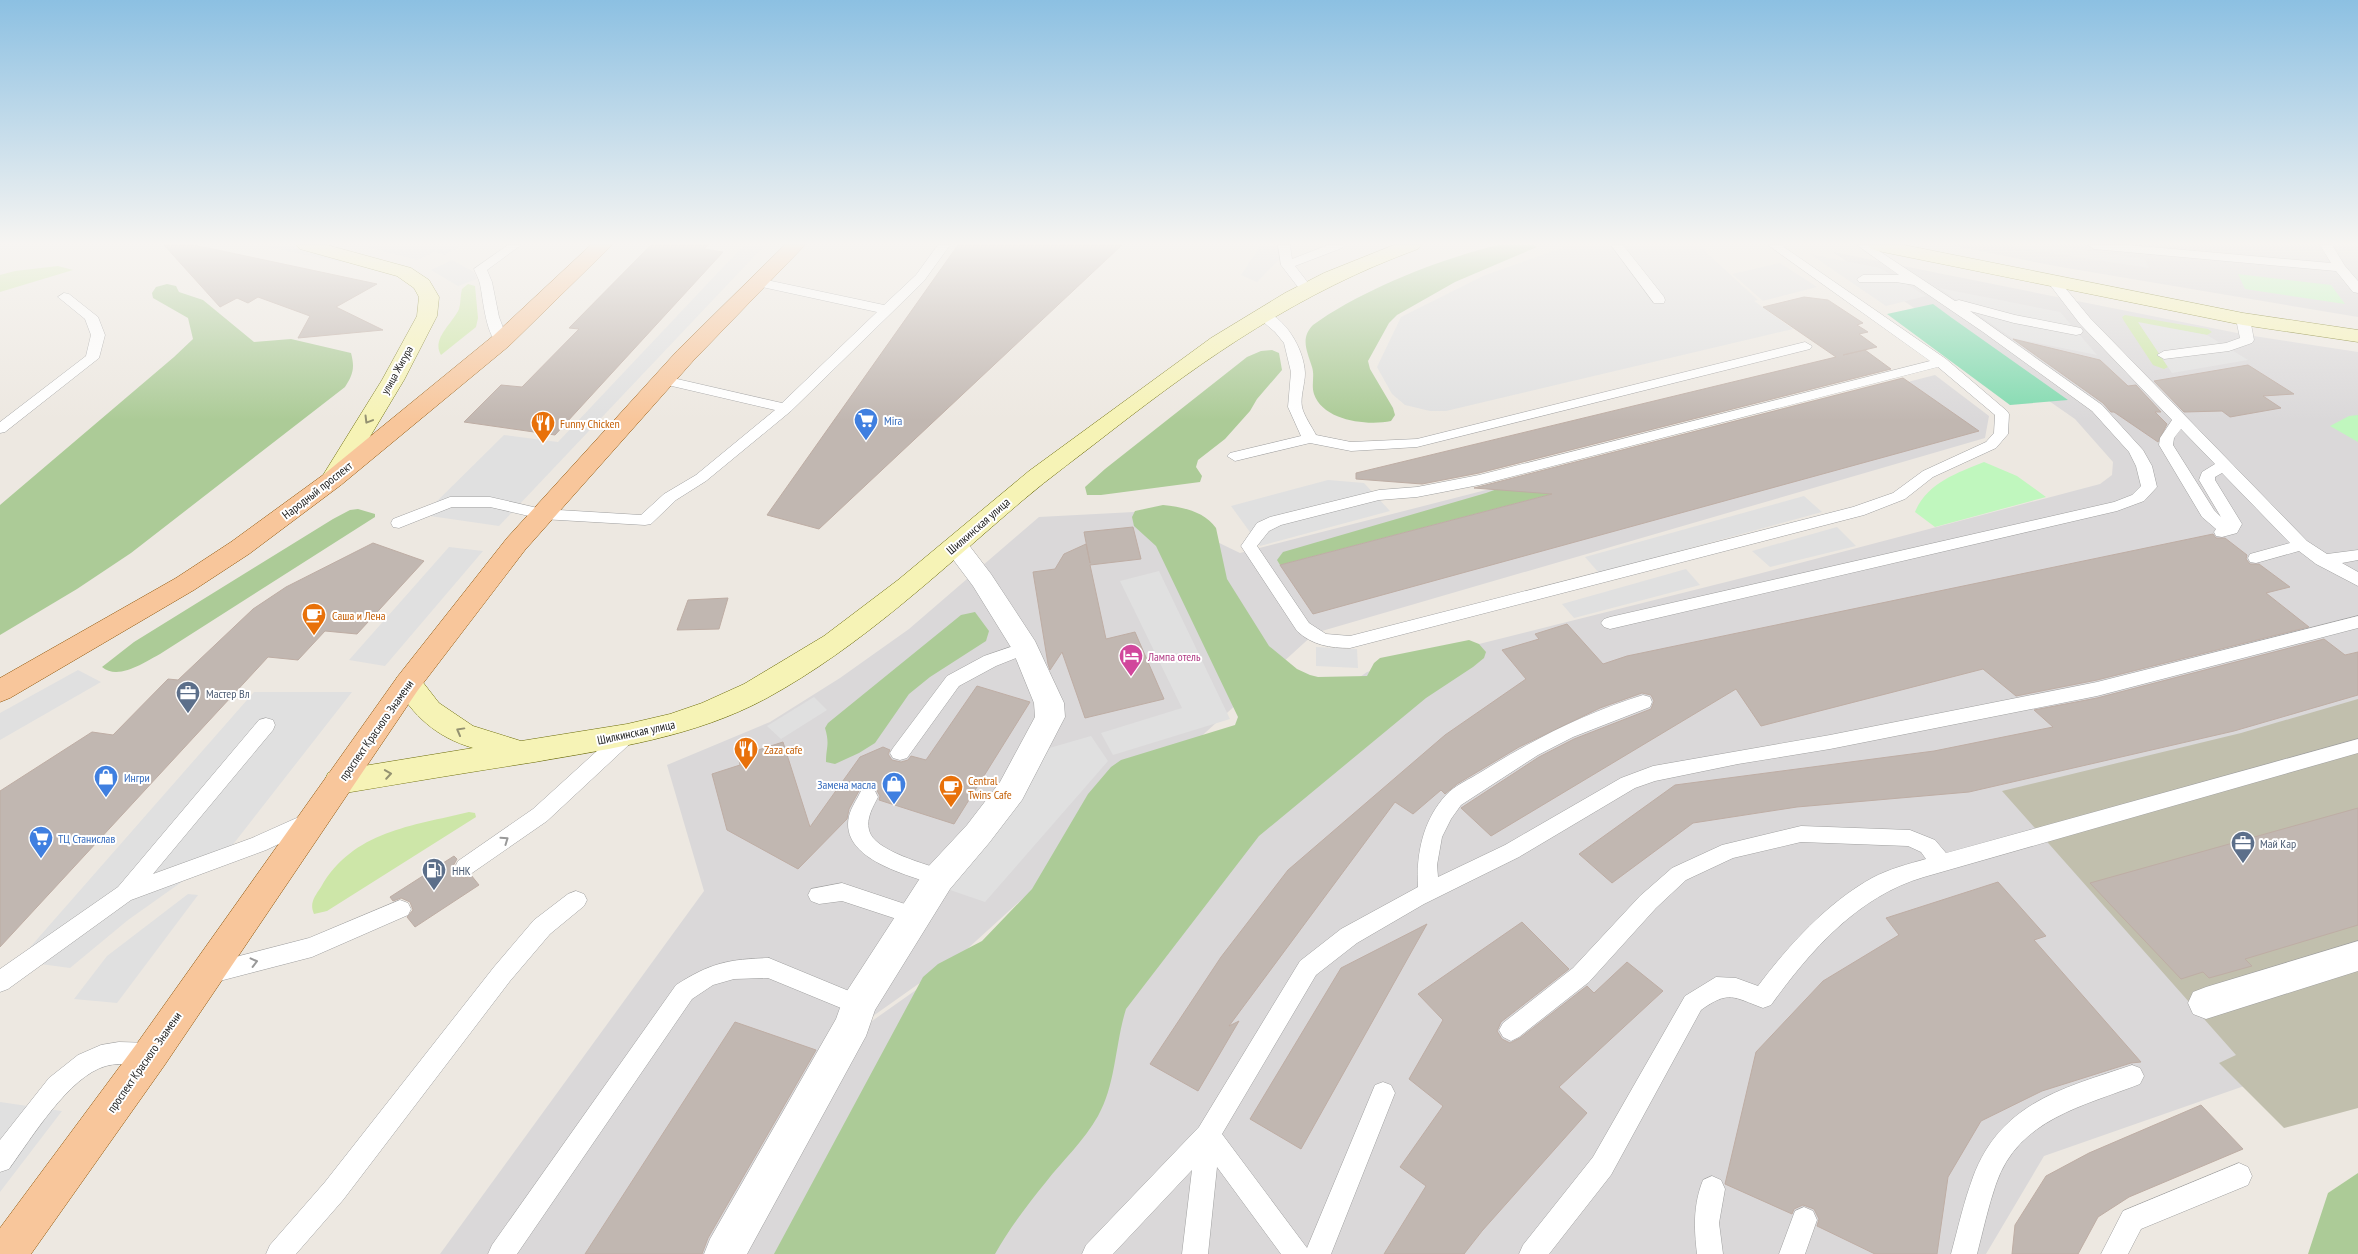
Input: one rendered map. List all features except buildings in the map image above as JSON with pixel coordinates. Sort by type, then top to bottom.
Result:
[{"type":"main road","name":"улица Жигура","points":[[332,480],[393,380],[426,316],[428,304]]},
{"type":"main road","name":"Народный проспект","points":[[0,691],[185,584],[240,548],[332,480],[501,341],[540,304]]},
{"type":"main road","name":"проспект Красного Знамени","points":[[6,1254],[151,1054],[408,684],[516,544],[664,380],[737,304]]},
{"type":"main road","name":"Шилкинская улица","points":[[339,782],[523,753],[670,726],[712,711],[750,694],[836,642],[876,613],[1015,494],[1166,378],[1211,346],[1279,304]]},
{"type":"main road","points":[[2165,304],[2242,319],[2358,336]]},
{"type":"main road","name":"Шилкинская улица","points":[[408,684],[429,710],[463,734],[523,753]]},
{"type":"street","points":[[725,1254],[853,1024],[858,1005],[939,877],[978,834],[1011,791],[1050,718],[1049,703],[1025,648],[982,580],[956,546]]},
{"type":"street","points":[[2206,1003],[2358,956]]},
{"type":"lane","points":[[0,429],[92,358],[98,335],[91,317],[73,304]]},
{"type":"lane","points":[[490,304],[492,317],[501,341]]},
{"type":"lane","points":[[857,304],[887,310]]},
{"type":"lane","points":[[399,523],[450,502],[490,502],[542,514],[645,520],[670,497],[701,478],[786,408],[894,304]]},
{"type":"lane","points":[[1858,304],[1941,362],[2002,414],[2001,434],[1991,445],[1928,474],[1899,496],[1848,514],[1350,642],[1328,642],[1313,637],[1303,627],[1249,546],[1263,528],[1276,521],[1343,502],[1379,495],[1417,492],[1479,480],[1941,362]]},
{"type":"lane","points":[[1610,623],[2084,512],[2117,506],[2138,498],[2149,487],[2144,466],[2136,450],[2084,398],[1949,304]]},
{"type":"lane","points":[[1957,304],[2014,319],[2076,331]]},
{"type":"lane","points":[[2071,304],[2085,321],[2179,420],[2301,545],[2322,560],[2358,580]]},
{"type":"lane","points":[[1261,314],[1280,329],[1291,343],[1298,372],[1295,407],[1310,438]]},
{"type":"lane","points":[[2164,355],[2229,347],[2247,340],[2242,319]]},
{"type":"lane","points":[[1235,456],[1310,438],[1328,444],[1352,448],[1416,443],[1805,346]]},
{"type":"lane","points":[[664,380],[786,408]]},
{"type":"lane","points":[[2179,420],[2166,445],[2208,513],[2222,528],[2231,529],[2234,524],[2207,480],[2212,470],[2223,466]]},
{"type":"lane","points":[[2256,558],[2301,545]]},
{"type":"lane","points":[[2322,560],[2358,555]]},
{"type":"lane","points":[[1095,1254],[1208,1134],[1308,968],[1349,936],[1429,891],[1512,850],[1628,783],[1653,774],[1738,757],[1830,742],[2097,689],[2358,622]]},
{"type":"lane","points":[[900,753],[953,681],[990,661],[1025,648]]},
{"type":"lane","points":[[1429,891],[1427,865],[1432,836],[1443,814],[1454,799],[1531,750],[1566,732],[1643,702]]},
{"type":"lane","points":[[0,982],[124,894],[266,725]]},
{"type":"lane","points":[[465,867],[540,815],[627,735]]},
{"type":"lane","points":[[1532,1254],[1602,1166],[1693,1002],[1716,987],[1736,988],[1763,998],[1784,969],[1814,937],[1872,890],[1916,871],[1942,863],[2358,746]]},
{"type":"lane","points":[[868,797],[860,810],[856,827],[861,840],[876,853],[939,877]]},
{"type":"lane","points":[[124,894],[259,844],[312,820]]},
{"type":"lane","points":[[1510,1030],[1581,975],[1648,902],[1679,874],[1729,851],[1801,834],[1910,838],[1928,846],[1942,863]]},
{"type":"lane","points":[[819,895],[842,892],[915,916]]},
{"type":"lane","points":[[279,1254],[334,1191],[502,974],[542,927],[576,900]]},
{"type":"lane","points":[[207,974],[312,947],[400,909]]},
{"type":"lane","points":[[501,1254],[684,992],[707,977],[734,969],[769,968],[858,1005]]},
{"type":"lane","points":[[0,1160],[73,1070],[100,1056],[151,1054]]},
{"type":"lane","points":[[1964,1254],[1985,1178],[2006,1141],[2036,1114],[2064,1100],[2132,1076]]},
{"type":"lane","points":[[1318,1254],[1383,1093]]},
{"type":"lane","points":[[1194,1254],[1208,1134]]},
{"type":"lane","points":[[1208,1134],[1297,1254]]},
{"type":"lane","points":[[2114,1254],[2132,1220],[2239,1176]]},
{"type":"lane","points":[[1710,1254],[1706,1223],[1712,1189]]},
{"type":"lane","points":[[1792,1254],[1804,1220]]},
{"type":"shaded area","points":[[689,304],[710,304],[499,526],[423,515],[504,435],[558,442]]},
{"type":"shaded area","points":[[1428,304],[1758,304],[1793,329],[1446,411],[1430,411],[1405,405],[1392,394],[1377,367],[1401,317]]},
{"type":"shaded area","points":[[1882,304],[1896,304],[1886,306]]},
{"type":"shaded area","points":[[1908,304],[2090,304],[2247,335],[2358,352],[2358,1085],[2267,1078],[2044,1156],[1986,1254],[745,1254],[872,1021],[1367,672],[1758,574],[2100,484],[2112,475],[2113,462],[2075,419]]},
{"type":"shaded area","points":[[1962,304],[2017,304],[2060,312],[2097,355],[2012,338]]},
{"type":"shaded area","points":[[2278,304],[2358,304],[2358,317]]},
{"type":"shaded area","points":[[2138,322],[2207,335],[2248,360],[2172,373]]},
{"type":"shaded area","points":[[1935,375],[1989,416],[1985,438],[1315,633],[965,951],[842,1038],[718,1254],[440,1254],[704,891],[667,765],[770,722],[840,678],[909,629],[1039,517],[1153,511],[1240,553]]},
{"type":"shaded area","points":[[1328,480],[1364,483],[1390,511],[1260,546],[1231,506]]},
{"type":"shaded area","points":[[1804,496],[1822,512],[1599,573],[1585,557]]},
{"type":"shaded area","points":[[1837,527],[1856,546],[1770,567],[1752,551]]},
{"type":"shaded area","points":[[449,547],[483,551],[385,666],[349,660]]},
{"type":"shaded area","points":[[1686,569],[1700,585],[1574,618],[1562,604]]},
{"type":"shaded area","points":[[1159,571],[1230,719],[1113,755],[1101,733],[1182,708],[1120,581]]},
{"type":"shaded area","points":[[1316,647],[1357,649],[1358,668],[1316,666]]},
{"type":"shaded area","points":[[78,670],[101,682],[0,740],[0,713]]},
{"type":"shaded area","points":[[254,692],[352,692],[231,847],[128,920],[70,968],[18,961]]},
{"type":"shaded area","points":[[814,697],[827,710],[781,739],[767,726]]},
{"type":"shaded area","points":[[2358,699],[2358,1108],[2284,1128],[2219,1063],[2236,1055],[2002,791],[2241,733]]},
{"type":"shaded area","points":[[1091,736],[1108,761],[985,902],[927,882],[1046,749]]},
{"type":"shaded area","points":[[188,894],[198,895],[117,1003],[74,999],[107,956]]},
{"type":"shaded area","points":[[0,1102],[62,1111],[0,1192]]},
{"type":"green space","points":[[163,304],[207,304],[254,342],[291,339],[351,353],[353,367],[350,379],[345,387],[131,553],[77,589],[0,635],[0,505],[193,339],[188,318]]},
{"type":"green space","points":[[460,304],[477,304],[478,318],[476,327],[441,355],[439,343],[441,337],[459,309]]},
{"type":"green space","points":[[1348,304],[1417,304],[1397,315],[1389,323],[1368,361],[1370,369],[1393,408],[1395,415],[1391,421],[1371,423],[1347,420],[1327,410],[1319,403],[1314,394],[1313,370],[1306,345],[1307,335],[1313,325]]},
{"type":"green space","points":[[1933,304],[2068,400],[2010,405],[1887,314]]},
{"type":"green space","points":[[2125,315],[2208,329],[2212,332],[2207,335],[2139,323],[2168,367],[2164,369],[2153,365],[2124,321],[2122,317]]},
{"type":"green space","points":[[1272,350],[1279,353],[1282,370],[1225,439],[1198,460],[1196,467],[1202,476],[1200,482],[1101,495],[1087,495],[1085,487],[1105,469],[1247,357],[1261,351]]},
{"type":"green space","points":[[1896,404],[1280,565],[1277,560],[1283,552],[1486,493],[1531,477]]},
{"type":"green space","points":[[2358,415],[2358,442],[2330,426],[2349,416]]},
{"type":"green space","points":[[1984,462],[2017,476],[2046,497],[1935,527],[1915,512],[1920,502],[1935,486],[1953,475]]},
{"type":"green space","points":[[1163,505],[1178,507],[1199,514],[1216,528],[1227,579],[1269,646],[1297,669],[1318,677],[1367,676],[1374,663],[1380,658],[1469,640],[1479,644],[1486,652],[1484,658],[1426,698],[1259,836],[1126,1009],[1112,1077],[1104,1104],[1098,1116],[1080,1142],[1026,1208],[995,1254],[774,1254],[923,977],[938,964],[982,941],[1032,889],[1088,794],[1111,767],[1121,760],[1235,725],[1238,717],[1156,546],[1134,526],[1132,517],[1135,511]]},
{"type":"green space","points":[[358,509],[375,514],[375,517],[160,654],[131,669],[123,671],[108,671],[102,667],[134,642],[333,519],[350,510]]},
{"type":"green space","points":[[975,612],[989,631],[986,641],[930,677],[909,694],[875,743],[835,764],[826,762],[828,742],[825,728],[828,723],[961,615]]},
{"type":"green space","points":[[469,812],[475,813],[476,817],[327,911],[314,914],[313,900],[334,868],[367,842],[406,827]]},
{"type":"green space","points":[[2358,1173],[2358,1254],[2308,1254],[2328,1193]]},
{"type":"place","name":"Mira","points":[[866,441]]},
{"type":"place","name":"Funny Chicken","points":[[543,444]]},
{"type":"place","name":"Саша и Лена","points":[[314,636]]},
{"type":"place","name":"Лампа отель","points":[[1131,677]]},
{"type":"place","name":"Мастер Вл","points":[[188,714]]},
{"type":"place","name":"Zaza cafe","points":[[746,770]]},
{"type":"place","name":"Ингри","points":[[106,798]]},
{"type":"place","name":"Замена масла","points":[[894,805]]},
{"type":"place","name":"Central Twins Cafe","points":[[951,808]]},
{"type":"place","name":"ТЦ Станислав","points":[[41,859]]},
{"type":"place","name":"Май Кар","points":[[2243,864]]},
{"type":"place","name":"ННК","points":[[434,891]]}]
